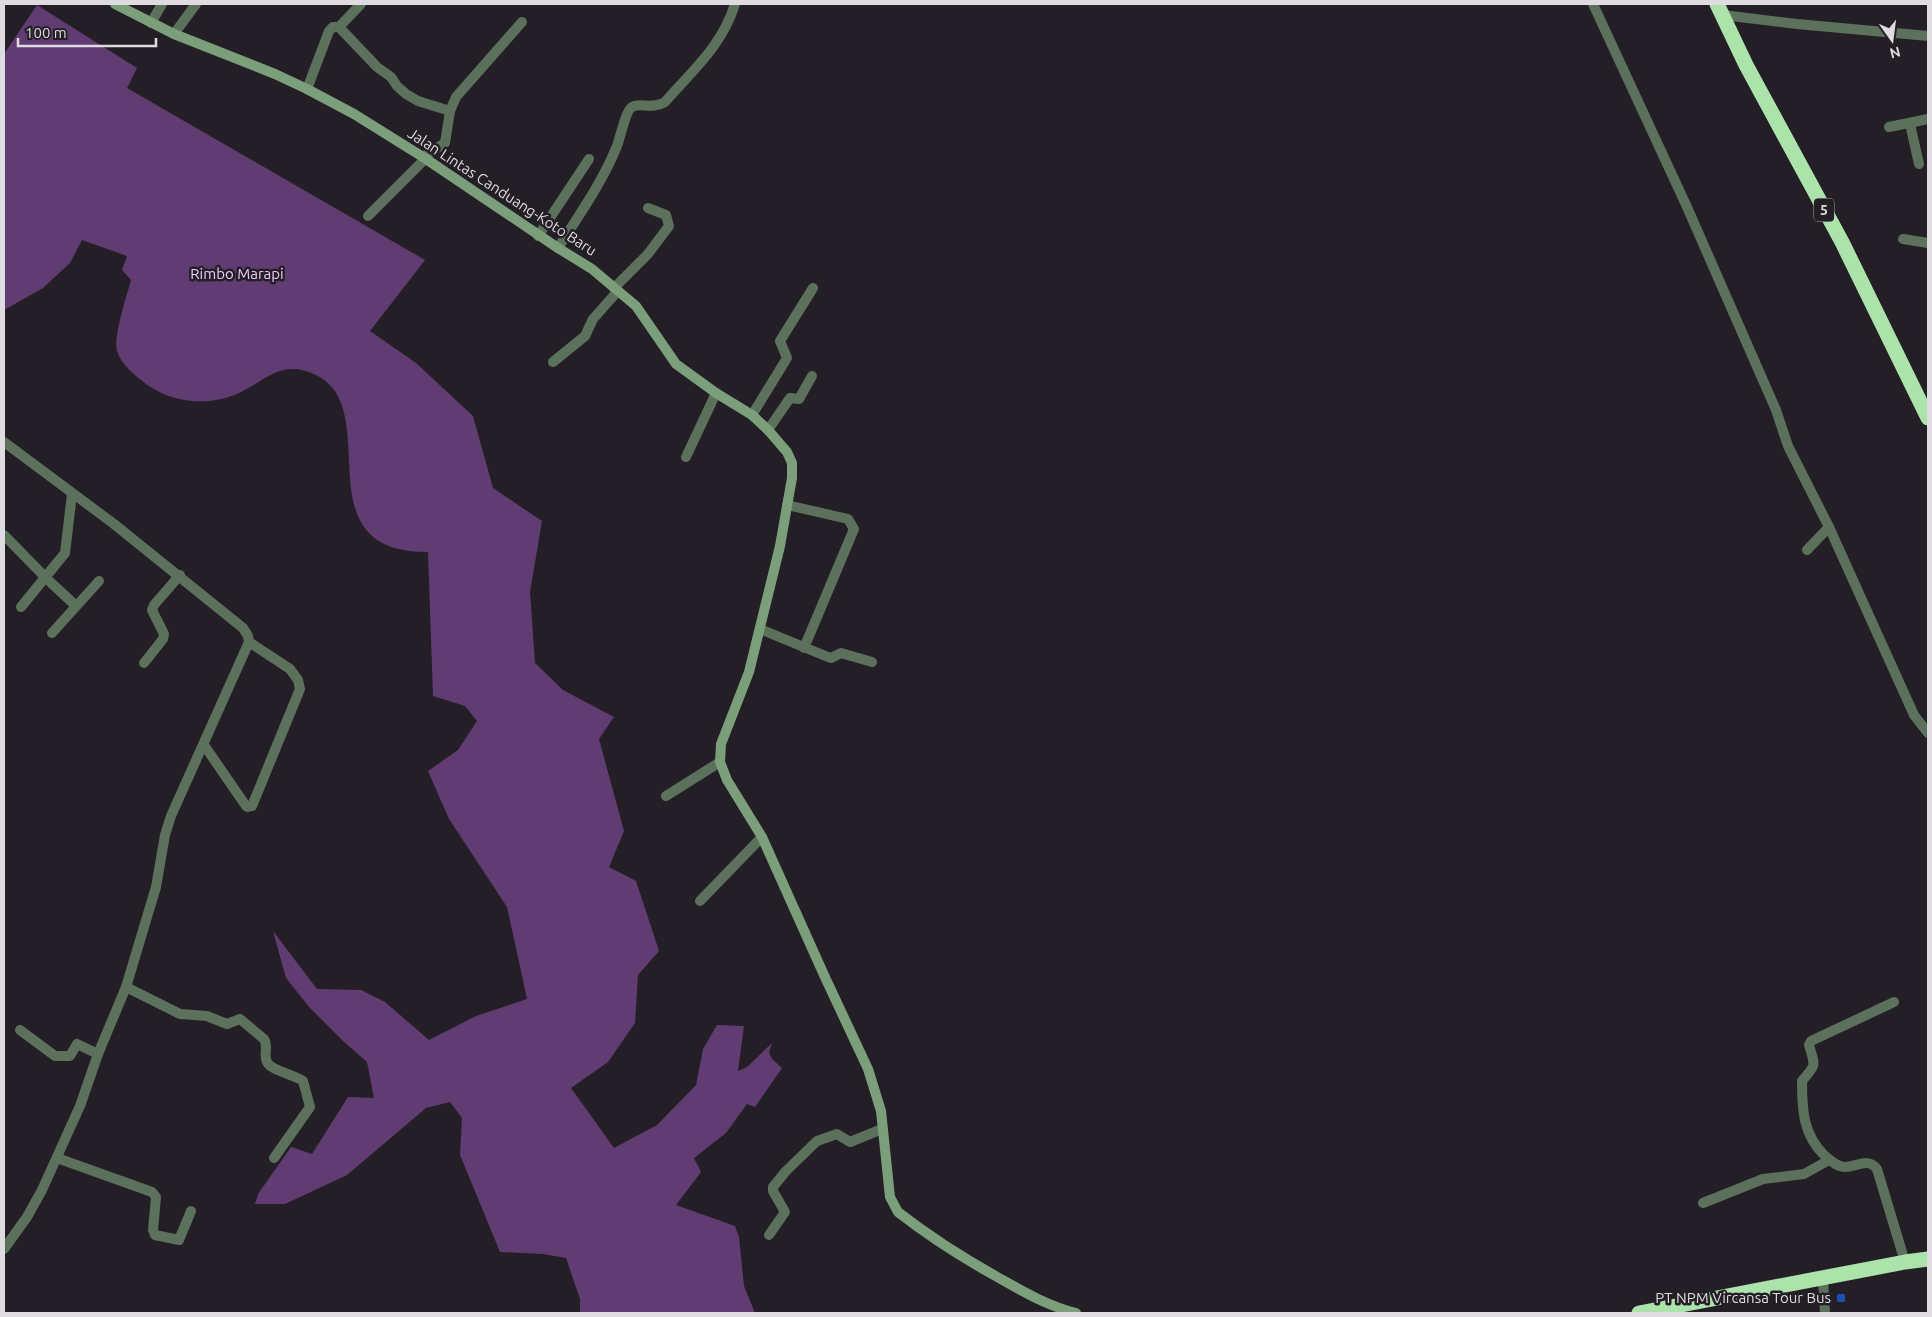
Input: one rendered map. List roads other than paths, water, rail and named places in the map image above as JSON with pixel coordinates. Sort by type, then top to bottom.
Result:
[{"type":"highway","name":"5","points":[[1720,10],[1746,65],[1842,242],[1928,418]]},
{"type":"highway","points":[[1639,1313],[1928,1259]]},
{"type":"main road","name":"Jalan Lintas Canduang-Koto Baru","points":[[115,4],[174,34],[275,74],[307,89],[424,158],[538,236],[592,269],[636,306],[676,364],[716,393],[752,415],[768,430],[790,458],[792,470],[790,492],[760,629],[743,689],[721,744],[720,762]]},
{"type":"main road","points":[[720,762],[727,780],[762,837],[868,1069],[882,1111],[882,1129],[890,1197],[898,1212],[938,1243],[1023,1292],[1050,1305],[1076,1313]]},
{"type":"street","points":[[151,23],[162,4]]},
{"type":"street","points":[[174,34],[196,4]]},
{"type":"street","points":[[307,89],[322,54],[327,35],[333,27],[339,27],[361,4]]},
{"type":"street","points":[[558,248],[606,172],[622,134],[628,111],[631,107],[658,106],[665,102],[716,46],[728,26],[735,4]]},
{"type":"street","points":[[1593,4],[1687,207],[1776,410],[1788,446],[1829,527],[1914,715],[1928,733]]},
{"type":"street","points":[[1720,10],[1797,24],[1928,36]]},
{"type":"street","points":[[368,216],[424,158],[445,143],[450,110],[456,98],[522,22]]},
{"type":"street","points":[[339,27],[406,94],[418,101],[450,110]]},
{"type":"street","points":[[1889,128],[1928,119]]},
{"type":"street","points":[[1910,124],[1919,164]]},
{"type":"street","points":[[538,236],[589,159]]},
{"type":"street","points":[[553,362],[585,336],[593,319],[669,226],[666,215],[648,208]]},
{"type":"street","points":[[1903,238],[1928,242]]},
{"type":"street","points":[[752,415],[787,358],[780,341],[813,288]]},
{"type":"street","points":[[768,430],[790,398],[799,399],[812,376]]},
{"type":"street","points":[[686,457],[716,393]]},
{"type":"street","points":[[4,442],[180,576],[243,628],[249,642],[171,816],[165,835],[156,887],[126,988],[98,1054],[80,1106],[27,1217],[4,1250]]},
{"type":"street","points":[[21,607],[65,553],[72,494]]},
{"type":"street","points":[[787,505],[848,519],[854,529],[804,648]]},
{"type":"street","points":[[1807,550],[1829,527]]},
{"type":"street","points":[[4,535],[76,606]]},
{"type":"street","points":[[144,663],[164,634],[153,614],[154,605],[180,576]]},
{"type":"street","points":[[52,633],[99,581]]},
{"type":"street","points":[[760,629],[831,658],[841,653],[872,662]]},
{"type":"street","points":[[204,745],[246,806],[252,806],[300,689],[298,680],[290,669],[249,642]]},
{"type":"street","points":[[666,796],[720,762]]},
{"type":"street","points":[[700,901],[762,837]]},
{"type":"street","points":[[126,988],[180,1014],[207,1016],[227,1024],[240,1018],[264,1039],[267,1048],[266,1059],[269,1066],[303,1081],[310,1107],[274,1158]]},
{"type":"street","points":[[1894,1002],[1810,1041],[1809,1045],[1814,1068],[1802,1081],[1802,1111],[1807,1130],[1816,1147],[1830,1160],[1839,1166],[1845,1167],[1868,1163],[1874,1165],[1877,1169],[1905,1262]]},
{"type":"street","points":[[20,1030],[57,1056],[70,1056],[77,1044],[98,1054]]},
{"type":"street","points":[[769,1235],[785,1212],[773,1191],[773,1186],[817,1141],[834,1134],[850,1142],[882,1129]]},
{"type":"street","points":[[56,1158],[152,1192],[156,1197],[153,1230],[155,1235],[179,1240],[191,1211]]},
{"type":"street","points":[[1703,1203],[1763,1179],[1804,1174],[1830,1160]]},
{"type":"street","points":[[1823,1279],[1825,1313]]},
{"type":"place","name":"PT NPM Vircansa Tour Bus","points":[[1841,1298]]},
{"type":"park label","name":"Rimbo Marapi","points":[[237,274]]}]
